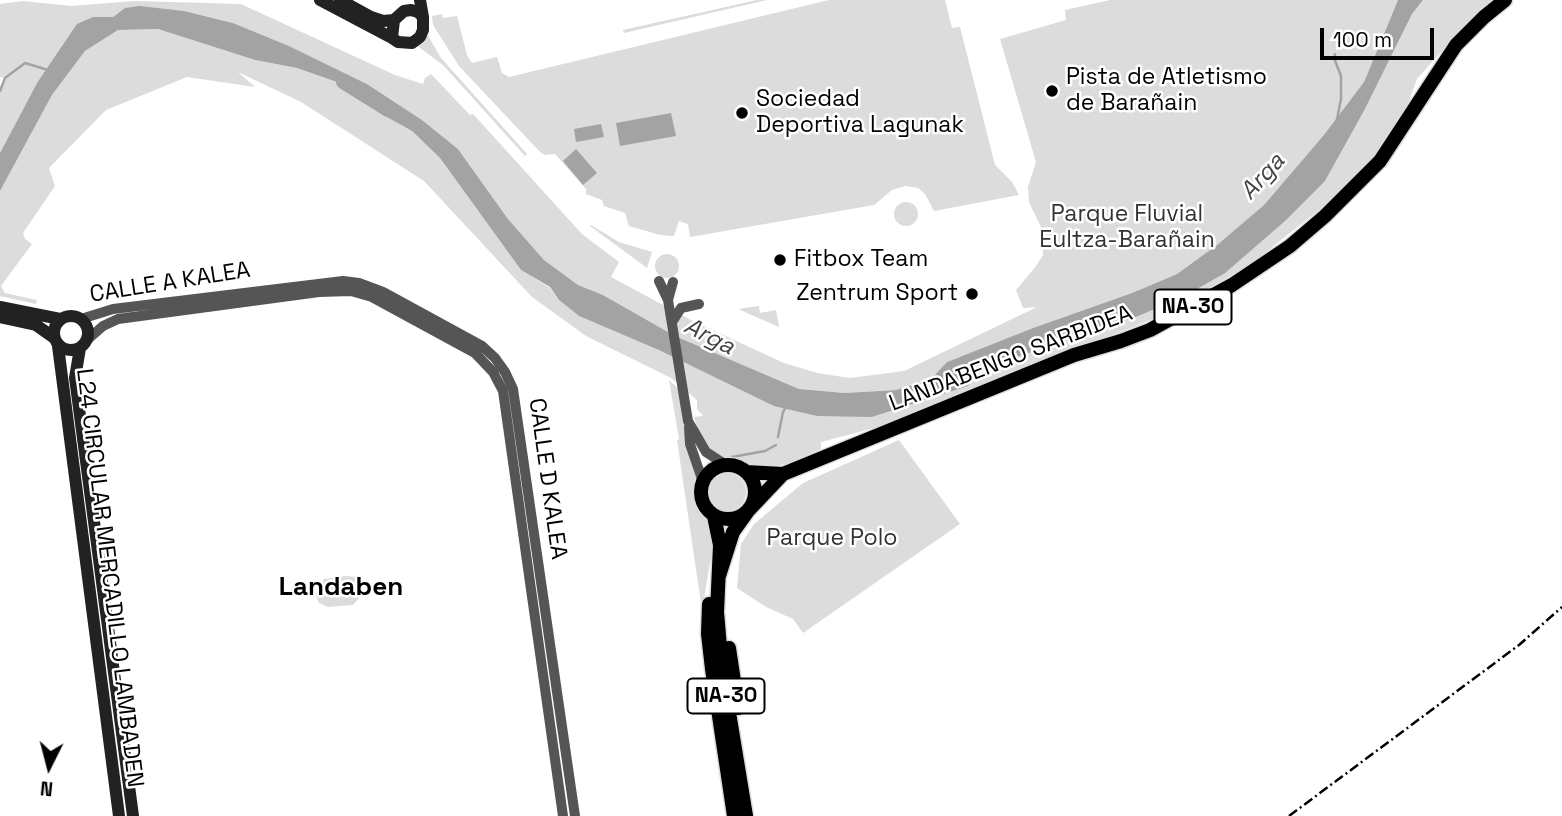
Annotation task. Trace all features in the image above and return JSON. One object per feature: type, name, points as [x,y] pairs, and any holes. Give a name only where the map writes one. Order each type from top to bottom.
[{"type":"highway","name":"LANDABENGO SARBIDEA","points":[[746,816],[722,670],[717,612],[722,558],[733,532],[748,511],[783,474],[1074,355],[1150,330],[1258,269],[1290,246],[1360,183],[1380,161],[1456,45],[1484,16],[1505,0]]},
{"type":"highway","name":"LANDABENGO SARBIDEA","points":[[726,465],[746,471],[783,474]]},
{"type":"highway","points":[[703,482],[716,469],[726,465]]},
{"type":"highway","name":"LANDABENGO SARBIDEA","points":[[746,471],[754,489],[754,497],[748,511]]},
{"type":"highway","name":"LANDABENGO SARBIDEA","points":[[703,482],[701,489],[704,504],[714,516],[722,558]]},
{"type":"highway","points":[[714,516],[736,518],[748,511]]},
{"type":"highway","points":[[722,558],[709,602],[708,634],[734,816]]},
{"type":"highway","points":[[722,558],[725,625],[755,816]]},
{"type":"main road","points":[[320,0],[405,44],[420,37],[423,30],[420,0]]},
{"type":"main road","points":[[340,0],[383,21],[402,10],[418,12],[423,18]]},
{"type":"main road","points":[[392,38],[402,10]]},
{"type":"main road","points":[[0,307],[60,319],[70,316],[81,319],[88,329],[75,378],[133,816]]},
{"type":"main road","points":[[0,317],[36,325],[69,351],[83,344]]},
{"type":"main road","points":[[56,341],[54,327],[60,319]]},
{"type":"main road","name":"L24 CIRCULAR MERCADILLO LAMBADEN","points":[[56,341],[119,816]]},
{"type":"main road","points":[[92,605],[100,615],[102,637],[111,643]]},
{"type":"main road","points":[[103,688],[107,676],[106,651],[111,643]]},
{"type":"street","points":[[659,281],[668,300],[690,444],[703,482]]},
{"type":"street","name":"CALLE D KALEA","points":[[267,295],[288,286],[326,282],[359,283],[383,292],[482,346],[505,372],[513,390],[575,816]]},
{"type":"street","points":[[668,300],[673,282]]},
{"type":"street","name":"CALLE D KALEA","points":[[267,295],[351,291],[372,297],[475,353],[493,372],[503,391],[564,816]]},
{"type":"street","name":"CALLE A KALEA","points":[[81,319],[113,309],[234,293],[267,295]]},
{"type":"street","name":"CALLE A KALEA","points":[[83,344],[103,326],[118,320],[267,295]]},
{"type":"street","points":[[672,322],[683,307],[699,304]]},
{"type":"street","points":[[688,419],[706,452],[726,465]]},
{"type":"street","points":[[529,501],[530,535],[526,547],[533,552],[538,581],[542,587]]},
{"type":"green space","points":[[767,0],[624,33],[623,30]]},
{"type":"green space","name":"Sociedad Deportiva Lagunak","points":[[829,0],[945,0],[952,28],[960,27],[995,165],[1012,182],[1019,195],[934,211],[925,194],[918,188],[905,186],[892,190],[874,205],[690,237],[688,224],[679,221],[674,236],[629,226],[625,213],[604,206],[602,200],[586,194],[586,189],[555,154],[545,155],[540,152],[459,66],[433,25],[432,16],[457,16],[467,55],[472,63],[497,57],[502,73],[509,77]]},
{"type":"green space","name":"Parque Fluvial Eultza-Barañain","points":[[1110,0],[1398,0],[1364,82],[1323,136],[1264,205],[1217,245],[1177,274],[947,362],[931,379],[896,390],[845,393],[799,389],[675,336],[603,295],[578,285],[544,260],[508,219],[458,149],[422,120],[367,84],[289,46],[233,23],[184,11],[125,8],[113,17],[93,17],[37,83],[0,153],[0,90],[5,78],[0,77],[0,4],[23,1],[71,6],[135,1],[241,4],[395,75],[423,84],[425,78],[431,74],[470,115],[473,114],[582,234],[619,262],[611,277],[691,320],[784,363],[817,373],[850,378],[904,371],[1037,307],[1023,308],[1016,290],[1043,255],[1042,229],[1029,202],[1028,187],[1036,162],[1000,39],[1066,20],[1065,10]]},
{"type":"green space","points":[[1423,0],[1498,0],[1456,35],[1417,79],[1402,120],[1350,185],[1251,264],[1163,315],[882,426],[821,442],[821,449],[790,463],[776,466],[760,468],[719,456],[706,448],[694,417],[703,416],[697,409],[697,400],[671,378],[586,336],[532,297],[424,181],[301,102],[238,72],[255,87],[187,77],[106,110],[49,168],[55,186],[23,233],[25,239],[32,244],[1,286],[5,293],[37,300],[36,304],[0,296],[0,191],[52,95],[85,51],[118,30],[158,29],[255,60],[297,68],[368,93],[385,116],[412,131],[440,158],[521,270],[550,288],[559,300],[579,316],[661,351],[872,417],[967,386],[979,373],[1020,356],[1136,317],[1181,298],[1325,181],[1365,109],[1412,14]]},
{"type":"green space","points":[[427,34],[441,58],[527,154],[525,156],[443,65],[416,45]]},
{"type":"green space","points":[[901,202],[911,202],[918,209],[918,219],[911,226],[901,226],[894,219],[894,209]]},
{"type":"green space","points":[[590,226],[619,242],[652,252],[647,268]]},
{"type":"green space","points":[[667,254],[676,257],[679,266],[676,275],[667,278],[658,275],[655,266],[658,257]]},
{"type":"green space","points":[[759,306],[760,313],[776,310],[779,327],[738,309]]},
{"type":"green space","points":[[669,380],[679,389],[697,477],[694,495],[713,527],[714,539],[702,610],[677,440],[679,439]]},
{"type":"green space","name":"Parque Polo","points":[[899,440],[960,524],[803,633],[793,619],[766,607],[737,588],[741,544],[754,524],[803,483]]},
{"type":"green space","points":[[727,473],[740,479],[746,492],[740,505],[727,511],[714,505],[708,492],[714,479]]},
{"type":"green space","points":[[357,577],[362,583],[362,595],[353,605],[328,607],[319,603],[315,594],[324,579]]},
{"type":"shaded area","points":[[1398,0],[1423,0],[1412,14],[1365,109],[1325,181],[1285,221],[1225,273],[1181,298],[1136,317],[1020,356],[979,373],[968,386],[872,417],[817,416],[774,406],[661,351],[579,316],[559,300],[550,287],[521,270],[440,158],[412,131],[385,116],[368,93],[297,68],[255,60],[158,29],[118,30],[85,51],[52,95],[0,191],[0,153],[37,83],[77,24],[93,17],[113,17],[125,8],[139,6],[184,11],[233,23],[289,46],[367,84],[422,120],[458,149],[508,219],[544,260],[578,285],[603,295],[675,336],[799,389],[845,393],[896,390],[931,379],[947,362],[1177,274],[1217,245],[1264,205],[1323,136],[1364,82]]},
{"type":"shaded area","points":[[671,113],[676,136],[620,146],[616,123]]},
{"type":"shaded area","points":[[601,124],[604,137],[576,142],[574,129]]},
{"type":"shaded area","points":[[576,149],[597,173],[583,185],[563,161]]},
{"type":"waterway","points":[[1335,54],[1341,76],[1341,99],[1337,119]]},
{"type":"waterway","points":[[0,91],[5,78],[25,63],[48,70]]},
{"type":"waterway","name":"Arga","points":[[343,82],[388,110]]},
{"type":"waterway","points":[[778,437],[786,407]]},
{"type":"waterway","points":[[732,457],[765,451],[776,445]]},
{"type":"railway","points":[[1289,816],[1519,645],[1562,607]]},
{"type":"place","name":"Pista de Atletismo de Barañain","points":[[1052,91]]},
{"type":"place","name":"Sociedad Deportiva Lagunak","points":[[742,113]]},
{"type":"place","name":"Fitbox Team","points":[[780,260]]},
{"type":"place","name":"Zentrum Sport","points":[[972,294]]},
{"type":"district","name":"Landaben","points":[[341,588]]}]
